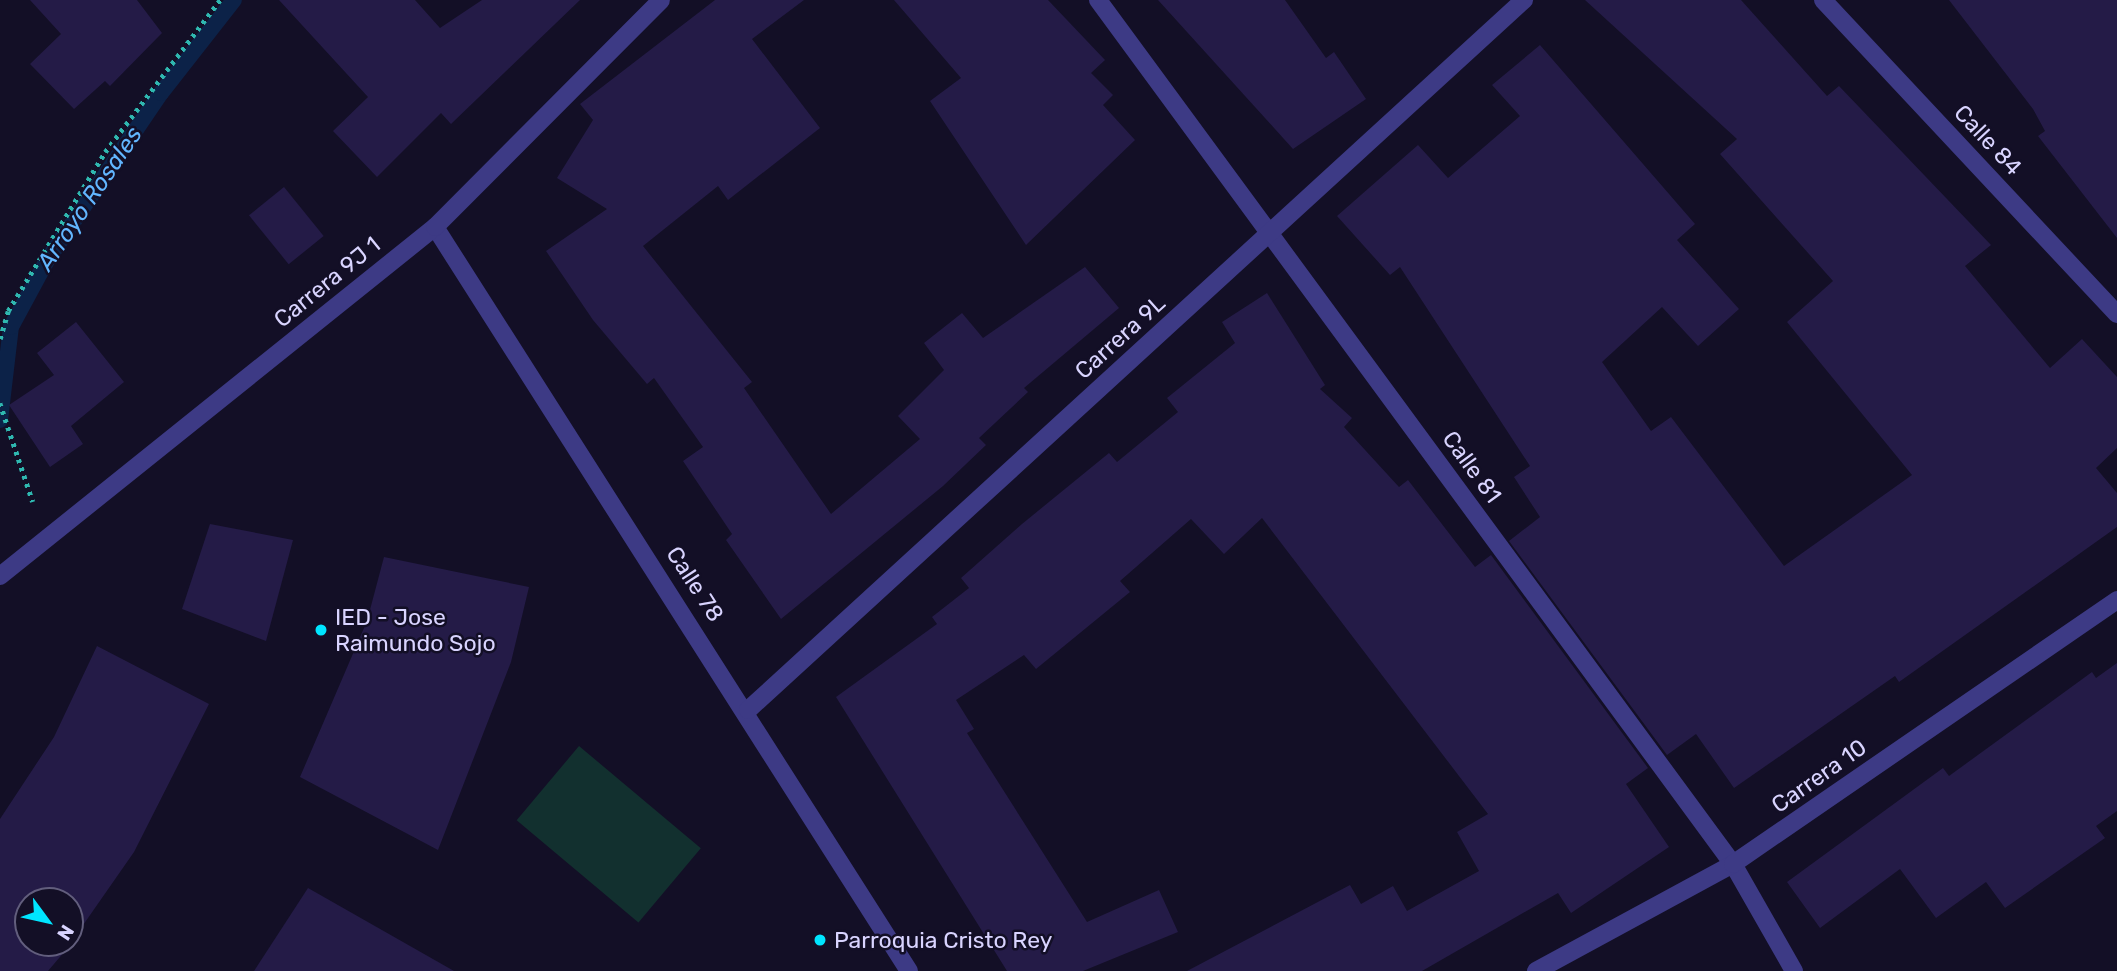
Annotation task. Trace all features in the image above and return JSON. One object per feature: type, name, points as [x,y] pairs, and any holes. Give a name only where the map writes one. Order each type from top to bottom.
[{"type":"street","name":"Carrera 9J 1","points":[[0,576],[435,227],[661,0]]},
{"type":"street","name":"Calle 81","points":[[1098,0],[1733,864],[1794,971]]},
{"type":"street","name":"Carrera 9L","points":[[748,710],[1524,0]]},
{"type":"street","name":"Calle 84","points":[[1823,0],[2117,314]]},
{"type":"street","name":"Calle 78","points":[[435,227],[748,710],[909,971]]},
{"type":"street","name":"Carrera 10","points":[[1536,971],[1733,864],[2117,600]]},
{"type":"path","points":[[0,339],[8,311],[105,152],[220,0]]},
{"type":"path","points":[[0,403],[45,540]]},
{"type":"green space","points":[[579,746],[701,848],[638,923],[517,820]]},
{"type":"building","points":[[30,0],[137,0],[162,33],[110,86],[105,81],[74,109],[30,64],[61,34]]},
{"type":"building","points":[[279,0],[415,0],[440,28],[482,0],[580,0],[451,124],[441,113],[377,177],[333,131],[368,97]]},
{"type":"building","points":[[715,0],[804,0],[752,39],[820,128],[728,200],[718,186],[643,246],[752,382],[744,388],[831,514],[920,439],[898,416],[944,370],[924,343],[962,313],[983,338],[1085,267],[1119,308],[1024,388],[1028,392],[979,438],[986,445],[943,486],[781,619],[726,540],[732,534],[683,461],[703,447],[654,378],[647,384],[593,320],[546,251],[607,209],[557,178],[593,120],[580,104]]},
{"type":"building","points":[[894,0],[1048,0],[1105,60],[1091,73],[1113,95],[1103,105],[1135,140],[1026,245],[930,101],[961,78]]},
{"type":"building","points":[[1158,0],[1285,0],[1326,58],[1334,52],[1366,99],[1293,149]]},
{"type":"building","points":[[1585,0],[1741,0],[1827,96],[1839,86],[1991,245],[1965,266],[2050,368],[2082,339],[2117,377],[2117,448],[2096,468],[2117,493],[2117,527],[1899,682],[1895,676],[1734,788],[1696,734],[1667,755],[1509,541],[1540,517],[1514,477],[1530,466],[1400,267],[1390,275],[1337,216],[1418,145],[1448,178],[1520,116],[1492,85],[1540,45],[1695,224],[1677,240],[1739,309],[1698,346],[1662,307],[1602,362],[1651,431],[1671,417],[1784,566],[1912,475],[1787,322],[1833,281],[1720,154],[1737,139]]},
{"type":"building","points":[[1949,0],[2117,0],[2117,238],[2038,136],[2045,131],[2033,109]]},
{"type":"building","points":[[284,187],[324,236],[289,264],[249,215]]},
{"type":"building","points":[[1267,293],[1325,385],[1320,389],[1352,418],[1344,427],[1399,487],[1408,480],[1475,567],[1491,555],[1648,768],[1626,784],[1669,847],[1571,913],[1558,893],[1422,971],[1187,971],[1350,885],[1361,904],[1393,886],[1407,911],[1479,871],[1457,832],[1488,814],[1262,518],[1224,554],[1191,519],[1120,581],[1130,592],[1036,669],[1024,655],[956,700],[974,729],[967,733],[1087,922],[1159,890],[1178,932],[1083,971],[1007,971],[836,697],[937,624],[932,617],[969,588],[961,578],[1022,524],[1109,453],[1117,462],[1178,412],[1167,398],[1235,343],[1222,322]]},
{"type":"building","points":[[76,322],[124,382],[71,426],[83,444],[50,467],[9,405],[54,375],[37,353]]},
{"type":"building","points":[[210,524],[293,540],[266,641],[182,609]]},
{"type":"building","points":[[384,557],[529,587],[511,662],[438,850],[300,777],[367,621]]},
{"type":"building","points":[[97,646],[209,704],[134,852],[84,924],[84,887],[14,887],[14,957],[60,957],[48,971],[0,971],[0,819],[54,737]]},
{"type":"building","points":[[2117,663],[2117,811],[2096,826],[2105,838],[2005,908],[1986,882],[1936,918],[1900,869],[1820,928],[1787,882],[1943,768],[1949,776],[2092,672],[2096,678]]},
{"type":"building","points":[[308,888],[454,971],[254,971]]},
{"type":"waterway","name":"Arroyo Rosales","points":[[0,420],[11,327],[46,262],[161,93],[234,0]]},
{"type":"place","name":"IED - Jose Raimundo Sojo","points":[[321,630]]},
{"type":"place","name":"Parroquia Cristo Rey","points":[[820,940]]}]
